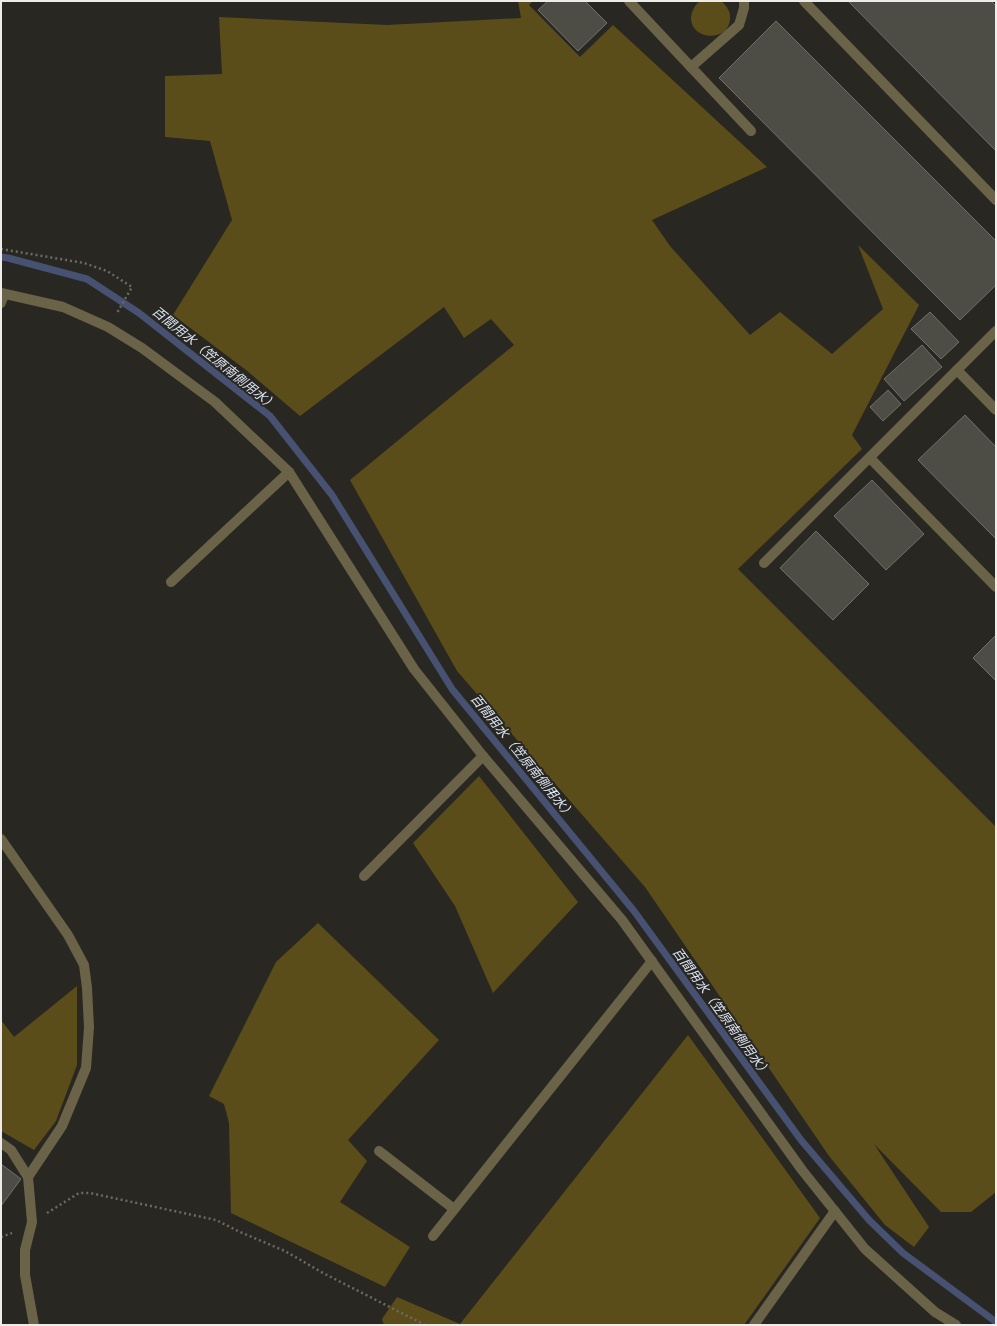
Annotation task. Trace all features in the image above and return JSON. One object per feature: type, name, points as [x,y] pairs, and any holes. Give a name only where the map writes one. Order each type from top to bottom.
[{"type":"street","points":[[629,1],[751,131]]},
{"type":"street","points":[[691,67],[739,25],[744,8],[744,1]]},
{"type":"street","points":[[804,1],[996,200]]},
{"type":"street","points":[[2,297],[63,307],[108,327],[142,348],[215,402],[290,472],[414,669],[483,756],[622,920],[802,1170],[865,1249],[935,1312],[956,1325]]},
{"type":"street","points":[[764,563],[996,331]]},
{"type":"street","points":[[957,370],[996,410]]},
{"type":"street","points":[[870,458],[996,587]]},
{"type":"street","points":[[171,582],[290,472]]},
{"type":"street","points":[[364,876],[483,756]]},
{"type":"street","points":[[2,842],[68,935],[84,965],[87,988],[89,1027],[86,1068],[62,1126],[28,1177]]},
{"type":"street","points":[[433,1236],[652,962]]},
{"type":"street","points":[[1,1143],[11,1150],[28,1177],[32,1222],[25,1250],[25,1275],[34,1325]]},
{"type":"street","points":[[379,1151],[454,1209]]},
{"type":"street","points":[[754,1325],[835,1211]]},
{"type":"path","points":[[1,249],[84,263],[106,271],[132,287],[108,327]]},
{"type":"path","points":[[1,1238],[20,1230],[79,1193],[90,1193],[216,1220],[285,1251],[323,1273],[425,1325]]},
{"type":"shaded area","points":[[518,1],[533,1],[529,5],[580,57],[613,25],[767,167],[652,220],[670,246],[750,335],[780,312],[832,354],[883,309],[858,245],[919,305],[852,435],[862,449],[738,569],[996,827],[996,1192],[971,1212],[941,1212],[874,1144],[929,1227],[914,1247],[885,1225],[829,1156],[645,887],[457,671],[350,480],[514,345],[491,319],[464,338],[444,307],[300,416],[246,370],[173,315],[232,220],[210,141],[165,137],[165,76],[222,74],[219,17],[387,25],[521,18]]},
{"type":"shaded area","points":[[700,1],[721,1],[727,7],[730,14],[730,20],[727,27],[722,32],[709,36],[702,34],[692,25],[692,12]]},
{"type":"shaded area","points":[[479,776],[578,902],[493,993],[455,906],[413,843]]},
{"type":"shaded area","points":[[318,923],[439,1040],[348,1140],[367,1161],[340,1202],[410,1247],[385,1287],[231,1213],[229,1123],[224,1104],[209,1096],[276,962]]},
{"type":"shaded area","points":[[77,986],[77,1065],[56,1121],[34,1150],[1,1131],[1,1020],[14,1037]]},
{"type":"shaded area","points":[[688,1035],[820,1218],[744,1325],[384,1325],[382,1319],[397,1297],[460,1324]]},
{"type":"building","points":[[548,1],[585,1],[607,23],[578,51],[538,10]]},
{"type":"building","points":[[848,1],[991,1],[996,6],[996,151]]},
{"type":"building","points":[[776,21],[996,241],[996,285],[960,320],[719,78]]},
{"type":"building","points":[[930,312],[959,342],[941,359],[911,329]]},
{"type":"building","points":[[922,345],[942,367],[904,401],[884,379]]},
{"type":"building","points":[[888,390],[901,404],[883,421],[870,407]]},
{"type":"building","points":[[965,415],[996,447],[996,539],[918,460]]},
{"type":"building","points":[[872,480],[924,534],[886,570],[834,516]]},
{"type":"building","points":[[816,531],[869,584],[833,620],[780,568]]},
{"type":"building","points":[[996,635],[996,681],[973,658]]},
{"type":"building","points":[[1,1164],[21,1179],[1,1206]]},
{"type":"waterway","name":"百間用水（笠原南側用水）","points":[[1,257],[87,279],[139,313],[270,416],[332,495],[452,689],[634,911],[801,1140],[869,1220],[903,1253],[996,1322]]}]
